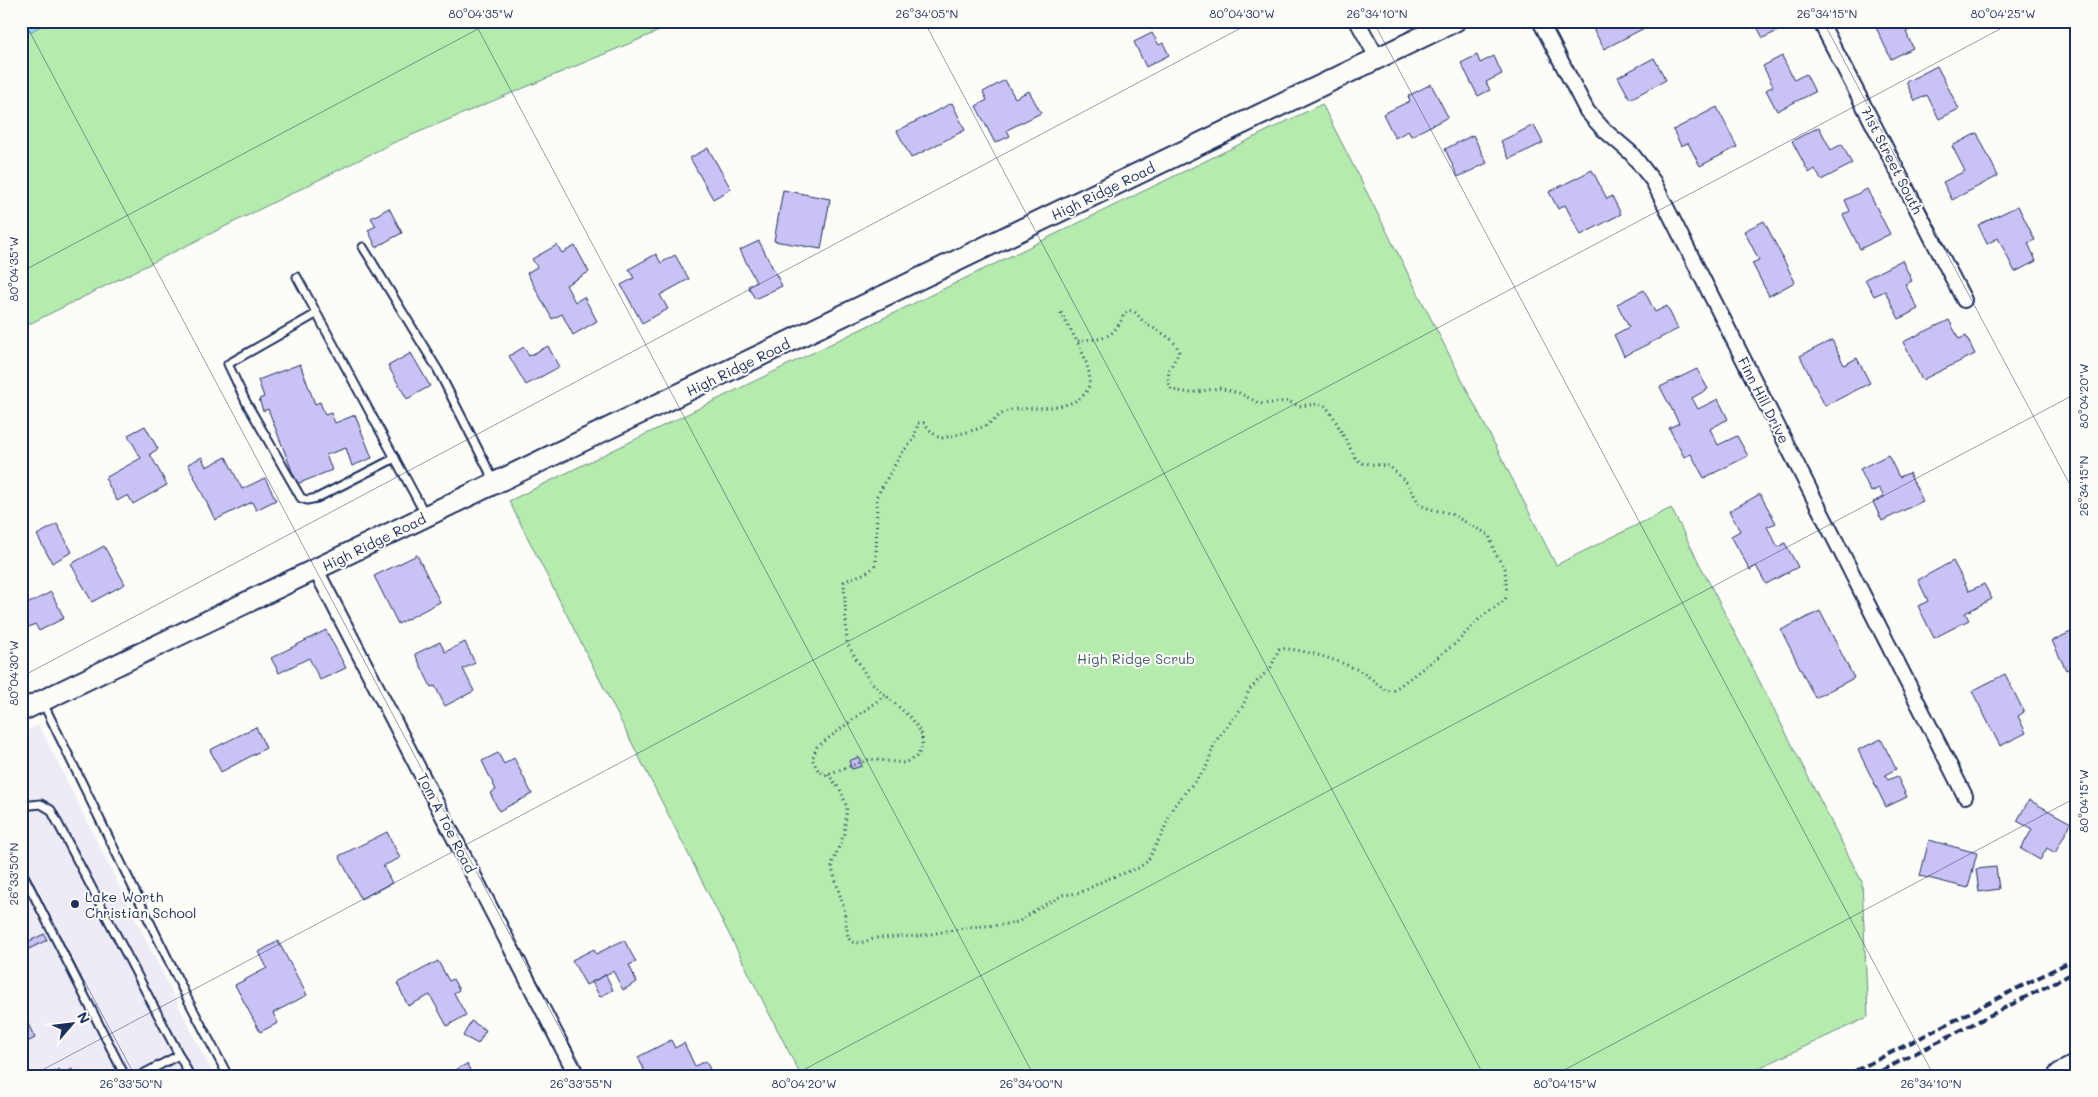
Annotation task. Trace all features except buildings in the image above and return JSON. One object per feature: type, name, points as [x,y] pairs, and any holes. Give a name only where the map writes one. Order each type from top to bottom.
[{"type":"highway","points":[[2062,1076],[2077,1068]]},
{"type":"street","points":[[1356,21],[1378,59]]},
{"type":"street","name":"High Ridge Road","points":[[21,711],[1455,21]]},
{"type":"street","name":"Finn Hill Drive","points":[[1540,21],[1587,111],[1603,129],[1631,152],[1652,182],[1965,796]]},
{"type":"street","name":"71st Street South","points":[[1820,21],[1964,300]]},
{"type":"street","name":"Tom A Toe Road","points":[[316,570],[577,1076]]},
{"type":"lane","points":[[363,247],[438,370],[496,484]]},
{"type":"lane","points":[[297,277],[427,517]]},
{"type":"lane","points":[[316,314],[228,364],[246,402],[301,498],[306,500],[317,498],[395,458]]},
{"type":"lane","points":[[42,701],[182,989],[228,1076]]},
{"type":"lane","points":[[21,806],[41,804],[51,810],[189,1076]]},
{"type":"lane","points":[[21,870],[125,1076]]},
{"type":"lane","points":[[139,1076],[179,1055]]},
{"type":"path","points":[[885,695],[817,746],[812,759],[814,766],[822,774],[828,774],[870,759],[904,763],[918,756],[921,751],[923,740],[919,729],[906,712],[869,680],[847,643],[843,585],[848,579],[870,571],[876,562],[876,496],[901,454],[914,439],[918,423],[924,423],[937,436],[946,437],[978,430],[1005,412],[1018,409],[1051,408],[1071,402],[1084,395],[1088,390],[1090,372],[1060,311]]},
{"type":"path","points":[[828,774],[840,791],[847,808],[844,834],[832,869],[844,908],[848,937],[851,942],[860,943],[876,938],[920,936],[969,927],[1011,924],[1063,895],[1080,892],[1107,879],[1138,868],[1147,862],[1164,830],[1173,807],[1206,768],[1215,742],[1243,706],[1249,690],[1271,667],[1279,649],[1324,657],[1360,670],[1387,691],[1394,690],[1455,644],[1480,618],[1505,600],[1507,595],[1505,569],[1495,553],[1489,536],[1449,513],[1420,505],[1407,483],[1389,466],[1361,463],[1355,457],[1326,406],[1317,404],[1299,406],[1288,401],[1263,404],[1240,393],[1219,388],[1191,394],[1172,390],[1169,386],[1168,373],[1169,368],[1179,353],[1178,346],[1131,311],[1124,314],[1117,328],[1108,336],[1076,342]]},
{"type":"shaded area","name":"Lake Worth Christian School","points":[[39,725],[214,1076],[21,1076],[21,733]]},
{"type":"green space","points":[[21,21],[683,21],[393,143],[21,328]]},
{"type":"green space","name":"High Ridge Scrub","points":[[1322,104],[1556,565],[1671,508],[1862,882],[1868,1017],[1742,1076],[801,1076],[509,501]]},
{"type":"water","points":[[21,21],[50,21],[21,37]]},
{"type":"railway","points":[[1845,1076],[2077,958]]},
{"type":"railway","points":[[1871,1076],[2077,971]]},
{"type":"place","name":"Lake Worth Christian School","points":[[75,904]]}]
